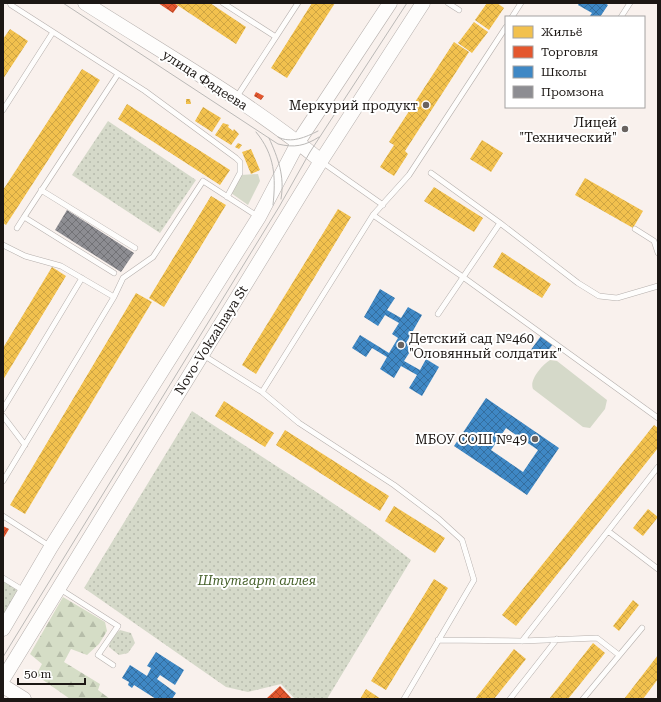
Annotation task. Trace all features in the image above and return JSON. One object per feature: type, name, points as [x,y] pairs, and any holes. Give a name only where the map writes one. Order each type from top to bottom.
[{"type":"main road","name":"улица Фадеева","points":[[85,3],[236,99],[298,142],[321,161]]},
{"type":"main road","name":"Novo-Vokzalnaya St","points":[[3,629],[51,547],[259,217],[298,142],[390,3]]},
{"type":"main road","name":"Novo-Vokzalnaya St","points":[[3,679],[321,161],[423,3]]},
{"type":"main road","points":[[3,686],[24,699]]},
{"type":"lane","points":[[10,3],[10,5],[145,91],[236,158],[240,162],[241,168],[227,196]]},
{"type":"lane","points":[[223,3],[276,37]]},
{"type":"lane","points":[[236,99],[298,3]]},
{"type":"lane","points":[[448,3],[459,10]]},
{"type":"lane","points":[[513,16],[521,3]]},
{"type":"lane","points":[[622,16],[630,3]]},
{"type":"lane","points":[[262,392],[373,215],[409,175],[505,28]]},
{"type":"lane","points":[[3,110],[53,32]]},
{"type":"lane","points":[[17,228],[118,74]]},
{"type":"lane","points":[[321,161],[383,205]]},
{"type":"lane","points":[[431,173],[500,223],[578,283],[599,296],[617,298],[658,286]]},
{"type":"lane","points":[[3,481],[114,297],[123,278],[153,257],[202,180],[246,207],[259,217]]},
{"type":"lane","points":[[42,190],[135,248]]},
{"type":"lane","points":[[373,215],[463,277],[658,418]]},
{"type":"lane","points":[[24,217],[114,273]]},
{"type":"lane","points":[[438,314],[500,223]]},
{"type":"lane","points":[[635,229],[654,241],[658,253]]},
{"type":"lane","points":[[3,245],[25,256],[61,266],[114,297]]},
{"type":"lane","points":[[3,408],[82,278]]},
{"type":"lane","points":[[202,355],[262,392],[299,423],[394,485],[439,519],[462,540],[474,580],[404,699]]},
{"type":"lane","points":[[3,416],[25,445]]},
{"type":"lane","points":[[522,641],[658,467]]},
{"type":"lane","points":[[3,516],[51,547]]},
{"type":"lane","points":[[608,531],[658,569]]},
{"type":"lane","points":[[3,578],[25,592]]},
{"type":"lane","points":[[59,588],[118,626],[98,655],[113,665]]},
{"type":"lane","points":[[583,699],[642,628]]},
{"type":"lane","points":[[438,640],[522,641],[597,638],[619,655]]},
{"type":"lane","points":[[510,699],[556,639]]},
{"type":"green space","points":[[108,121],[196,180],[160,233],[72,175]]},
{"type":"green space","points":[[258,174],[260,181],[248,205],[231,193],[241,175]]},
{"type":"green space","points":[[550,360],[557,361],[607,400],[605,409],[590,428],[583,427],[533,389],[532,385],[535,377],[543,365]]},
{"type":"green space","name":"Штутгарт аллея","points":[[192,411],[358,520],[411,560],[327,699],[295,699],[281,684],[248,692],[226,687],[84,588]]},
{"type":"green space","points":[[3,580],[20,591],[3,616]]},
{"type":"green space","points":[[63,597],[105,622],[107,631],[99,644],[87,655],[71,649],[64,662],[100,684],[98,690],[110,699],[70,699],[36,675],[42,664],[30,654]]},
{"type":"green space","points":[[120,630],[131,633],[135,643],[128,653],[119,655],[109,647],[111,638]]},
{"type":"building: Жильё","points":[[174,3],[210,3],[246,27],[236,44]]},
{"type":"building: Жильё","points":[[312,3],[335,3],[287,78],[271,68]]},
{"type":"building: Жильё","points":[[487,3],[497,3],[504,8],[489,30],[475,20]]},
{"type":"building: Жильё","points":[[474,22],[488,32],[472,53],[458,43]]},
{"type":"building: Жильё","points":[[10,29],[28,41],[3,79],[3,39]]},
{"type":"building: Жильё","points":[[454,42],[469,52],[405,151],[408,154],[394,176],[380,167],[394,145],[389,142]]},
{"type":"building: Жильё","points":[[82,69],[100,80],[6,225],[3,223],[3,190]]},
{"type":"building: Жильё","points":[[186,99],[190,99],[191,104],[186,104]]},
{"type":"building: Жильё","points":[[127,104],[230,170],[220,185],[118,119]]},
{"type":"building: Жильё","points":[[203,107],[221,118],[212,132],[195,121]]},
{"type":"building: Жильё","points":[[223,123],[229,125],[228,127],[233,131],[234,129],[239,134],[231,145],[215,135]]},
{"type":"building: Жильё","points":[[482,140],[503,153],[491,172],[470,159]]},
{"type":"building: Жильё","points":[[238,143],[242,145],[239,149],[235,147]]},
{"type":"building: Жильё","points":[[251,149],[260,170],[251,174],[242,152]]},
{"type":"building: Жильё","points":[[585,178],[643,211],[633,228],[575,195]]},
{"type":"building: Жильё","points":[[434,187],[483,218],[474,232],[424,201]]},
{"type":"building: Жильё","points":[[211,196],[226,205],[164,307],[149,298]]},
{"type":"building: Жильё","points":[[338,209],[351,217],[256,374],[242,365]]},
{"type":"building: Жильё","points":[[502,252],[551,284],[542,298],[493,267]]},
{"type":"building: Жильё","points":[[52,267],[66,276],[3,380],[3,348]]},
{"type":"building: Жильё","points":[[136,293],[152,302],[25,514],[10,505]]},
{"type":"building: Жильё","points":[[224,401],[274,433],[265,447],[215,416]]},
{"type":"building: Жильё","points":[[654,425],[658,428],[658,448],[516,626],[502,615]]},
{"type":"building: Жильё","points":[[285,430],[389,496],[380,511],[276,445]]},
{"type":"building: Жильё","points":[[394,506],[445,538],[435,553],[385,521]]},
{"type":"building: Жильё","points":[[648,509],[658,517],[643,536],[633,528]]},
{"type":"building: Жильё","points":[[434,579],[448,588],[386,690],[371,681]]},
{"type":"building: Жильё","points":[[633,600],[639,605],[619,631],[613,626]]},
{"type":"building: Жильё","points":[[593,643],[605,653],[568,699],[549,699]]},
{"type":"building: Жильё","points":[[514,649],[526,659],[494,699],[475,699]]},
{"type":"building: Жильё","points":[[658,655],[658,679],[643,699],[624,699]]},
{"type":"building: Жильё","points":[[366,689],[381,699],[360,699]]},
{"type":"building: Торговля","points":[[158,3],[174,3],[178,6],[173,13]]},
{"type":"building: Торговля","points":[[256,92],[264,96],[261,100],[254,96]]},
{"type":"building: Торговля","points":[[3,526],[9,529],[3,539]]},
{"type":"building: Торговля","points":[[280,686],[292,699],[267,698]]},
{"type":"building: Школы","points":[[579,3],[605,3],[608,5],[601,16],[590,16],[592,13],[578,5]]},
{"type":"building: Школы","points":[[380,289],[395,298],[387,310],[401,318],[408,307],[422,315],[406,343],[413,347],[404,361],[420,370],[426,359],[439,367],[422,396],[409,388],[417,375],[401,366],[394,378],[380,369],[387,357],[372,348],[366,357],[352,348],[360,335],[389,353],[398,338],[392,334],[399,323],[385,315],[378,326],[364,317]]},
{"type":"building: Школы","points":[[541,336],[553,344],[541,360],[530,351]]},
{"type":"building: Школы","points":[[486,398],[559,448],[527,495],[454,446]],"holes":[[[506,428],[538,450],[523,472],[491,450]]]},
{"type":"building: Школы","points":[[156,652],[184,670],[175,685],[160,675],[157,679],[176,693],[172,699],[156,699],[134,685],[132,688],[128,685],[129,682],[122,678],[130,665],[147,676],[151,668],[147,666]]},
{"type":"building: Промзона","points":[[67,210],[134,253],[121,272],[55,230]]},
{"type":"tram line","points":[[63,3],[278,144],[294,146],[309,142],[319,137]]},
{"type":"tram line","points":[[3,657],[279,207],[310,152],[407,3]]},
{"type":"tram line","points":[[278,137],[293,140],[318,131]]},
{"type":"tram line","points":[[256,132],[271,158],[274,176],[273,205]]},
{"type":"tram line","points":[[269,138],[280,167],[282,183],[281,199]]},
{"type":"place","name":"Меркурий продукт","points":[[426,105]]},
{"type":"place","name":"Лицей \"Технический\"","points":[[625,129]]},
{"type":"place","name":"Детский сад №460 \"Оловянный солдатик\"","points":[[401,345]]},
{"type":"place","name":"МБОУ СОШ №49","points":[[535,439]]}]
